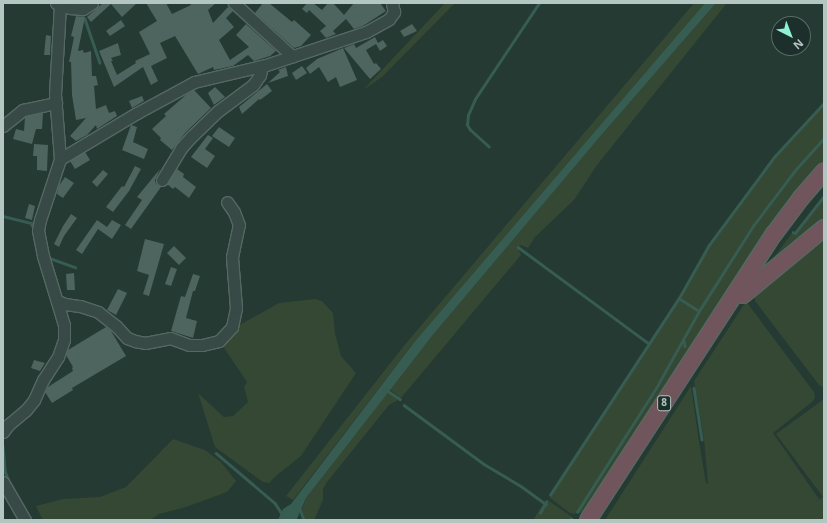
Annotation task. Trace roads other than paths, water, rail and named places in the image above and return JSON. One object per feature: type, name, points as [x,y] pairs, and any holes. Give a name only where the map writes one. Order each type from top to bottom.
[{"type":"highway","name":"8","points":[[588,520],[774,234],[800,198],[824,172]]},
{"type":"highway","name":"8","points":[[599,520],[743,295],[784,235],[824,182]]},
{"type":"highway","points":[[743,295],[824,228]]},
{"type":"street","points":[[3,432],[30,405],[58,358],[64,340],[64,325],[43,256],[38,230],[44,206],[60,159],[56,103],[58,4],[84,9],[92,3]]},
{"type":"street","points":[[234,3],[292,56]]},
{"type":"street","points":[[60,159],[184,87],[232,72],[262,66],[366,32],[388,19],[394,12],[392,3]]},
{"type":"street","points":[[162,180],[181,148],[218,111],[253,85],[260,75],[262,66]]},
{"type":"street","points":[[3,126],[23,110],[56,103]]},
{"type":"street","points":[[57,301],[98,312],[116,326],[127,338],[145,344],[170,338],[189,345],[202,345],[219,341],[232,327],[236,308],[232,257],[239,225],[234,212],[227,202]]},
{"type":"street","points":[[3,482],[25,520]]},
{"type":"waterway","points":[[489,147],[470,130],[467,125],[468,115],[475,99],[539,3]]},
{"type":"waterway","points":[[80,13],[85,19],[100,63]]},
{"type":"waterway","points":[[550,495],[679,298],[709,245],[774,157],[824,103]]},
{"type":"waterway","points":[[577,512],[656,388],[699,311],[753,226],[796,169],[824,138]]},
{"type":"waterway","points":[[793,232],[795,233],[824,196]]},
{"type":"waterway","points":[[3,216],[31,223],[34,229]]},
{"type":"waterway","points":[[518,247],[648,343]]},
{"type":"waterway","points":[[47,257],[75,267]]},
{"type":"waterway","points":[[679,298],[699,311]]},
{"type":"waterway","points":[[684,340],[685,346]]},
{"type":"waterway","points":[[694,388],[702,439]]},
{"type":"waterway","points":[[385,389],[400,399]]},
{"type":"waterway","points":[[404,405],[484,464],[521,486],[546,504]]},
{"type":"waterway","points":[[3,446],[5,471],[26,511]]},
{"type":"waterway","points":[[216,453],[275,503],[286,520]]},
{"type":"waterway","points":[[540,513],[546,502]]},
{"type":"waterway","points":[[300,509],[304,520]]}]
